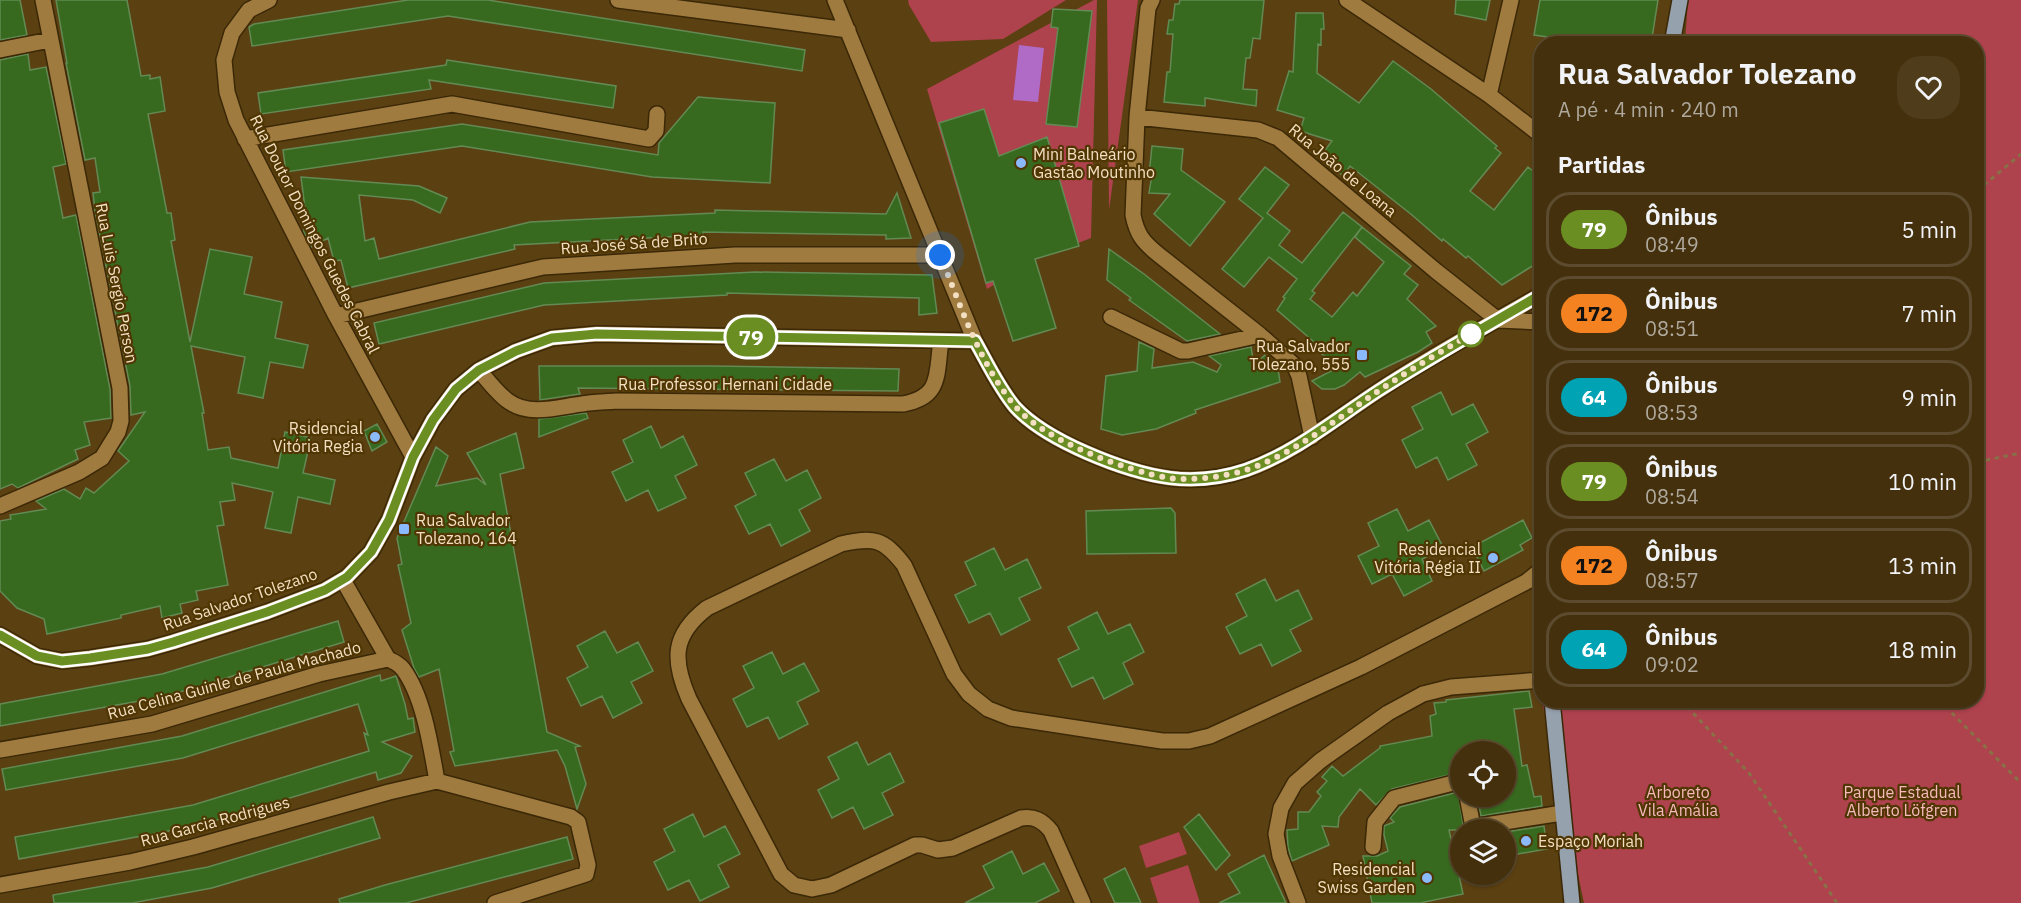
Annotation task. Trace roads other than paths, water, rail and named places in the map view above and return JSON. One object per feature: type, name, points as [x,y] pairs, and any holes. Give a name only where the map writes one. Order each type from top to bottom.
[{"type":"main road","points":[[1673,36],[1680,0]]},
{"type":"main road","points":[[1553,708],[1572,903]]},
{"type":"street","name":"Rua Luis Sergio Person","points":[[0,506],[80,472],[102,458],[118,432],[121,421],[120,388],[43,0]]},
{"type":"street","name":"Rua Doutor Domingos Guedes Cabral","points":[[269,0],[249,10],[232,33],[224,60],[228,92],[236,120],[336,316],[413,457]]},
{"type":"street","points":[[618,0],[848,30]]},
{"type":"street","points":[[835,0],[975,341],[1016,407],[1046,431],[1095,457],[1170,478],[1209,478],[1246,470],[1312,437],[1384,387],[1455,343],[1534,299]]},
{"type":"street","points":[[1152,0],[1148,8],[1137,117],[1133,215],[1135,229],[1143,241],[1159,255],[1294,365],[1299,376],[1312,437]]},
{"type":"street","points":[[1347,0],[1489,95],[1534,130]]},
{"type":"street","points":[[1489,95],[1511,0]]},
{"type":"street","points":[[0,50],[50,40]]},
{"type":"street","points":[[245,139],[452,104],[649,139],[656,131],[657,114]]},
{"type":"street","name":"Rua João de Loana","points":[[1137,117],[1269,133],[1278,138],[1498,320]]},
{"type":"street","name":"Rua José Sá de Brito","points":[[336,316],[543,267],[735,255],[940,255]]},
{"type":"street","points":[[1111,317],[1181,351],[1260,335]]},
{"type":"street","points":[[1498,320],[1534,322]]},
{"type":"street","name":"Rua Salvador Tolezano","points":[[0,635],[37,656],[62,661],[136,651],[173,642],[267,612],[325,590],[343,580],[371,552],[389,520],[413,457],[433,420],[456,389],[479,370],[516,351],[552,338],[597,334],[975,341]]},
{"type":"street","name":"Rua Professor Hernani Cidade","points":[[479,370],[498,394],[510,403],[525,409],[542,410],[616,401],[903,404],[919,401],[929,394],[935,383],[942,341]]},
{"type":"street","points":[[1083,903],[1051,831],[1045,824],[1029,817],[1021,818],[945,850],[915,845],[831,885],[812,889],[794,885],[781,874],[689,699],[678,668],[678,652],[682,634],[693,619],[707,608],[841,544],[865,539],[892,550],[904,565],[954,674],[969,694],[988,709],[1011,718],[1162,741],[1189,741],[1210,736],[1361,667],[1534,578]]},
{"type":"street","points":[[1526,582],[1534,576]]},
{"type":"street","name":"Rua Celina Guinle de Paula Machado","points":[[0,750],[152,724],[319,674],[388,658],[343,580]]},
{"type":"street","points":[[388,658],[403,669],[415,692],[428,733],[437,782],[571,817],[578,822],[588,865],[586,874],[495,903]]},
{"type":"street","points":[[1298,903],[1280,856],[1276,834],[1281,808],[1295,783],[1320,761],[1388,713],[1423,694],[1451,687],[1534,681]]},
{"type":"street","name":"Rua Garcia Rodrigues","points":[[0,885],[193,847],[389,792],[437,782]]},
{"type":"street","points":[[1373,847],[1374,822],[1394,798],[1450,784]]},
{"type":"street","points":[[1469,807],[1473,827],[1562,813]]},
{"type":"place","name":"Mini Balneário Gastão Moutinho","points":[[1021,163]]},
{"type":"place","name":"Rua Salvador Tolezano, 555","points":[[1362,355]]},
{"type":"place","name":"Rsidencial Vitória Regia","points":[[375,437]]},
{"type":"place","name":"Rua Salvador Tolezano, 164","points":[[404,529]]},
{"type":"place","name":"Residencial Vitória Régia II","points":[[1493,558]]},
{"type":"place","name":"Espaço Moriah","points":[[1526,841]]},
{"type":"place","name":"Residencial Swiss Garden","points":[[1427,878]]},
{"type":"park label","name":"Arboreto Vila Amália","points":[[1678,801]]},
{"type":"park label","name":"Parque Estadual Alberto Löfgren","points":[[1902,801]]}]
